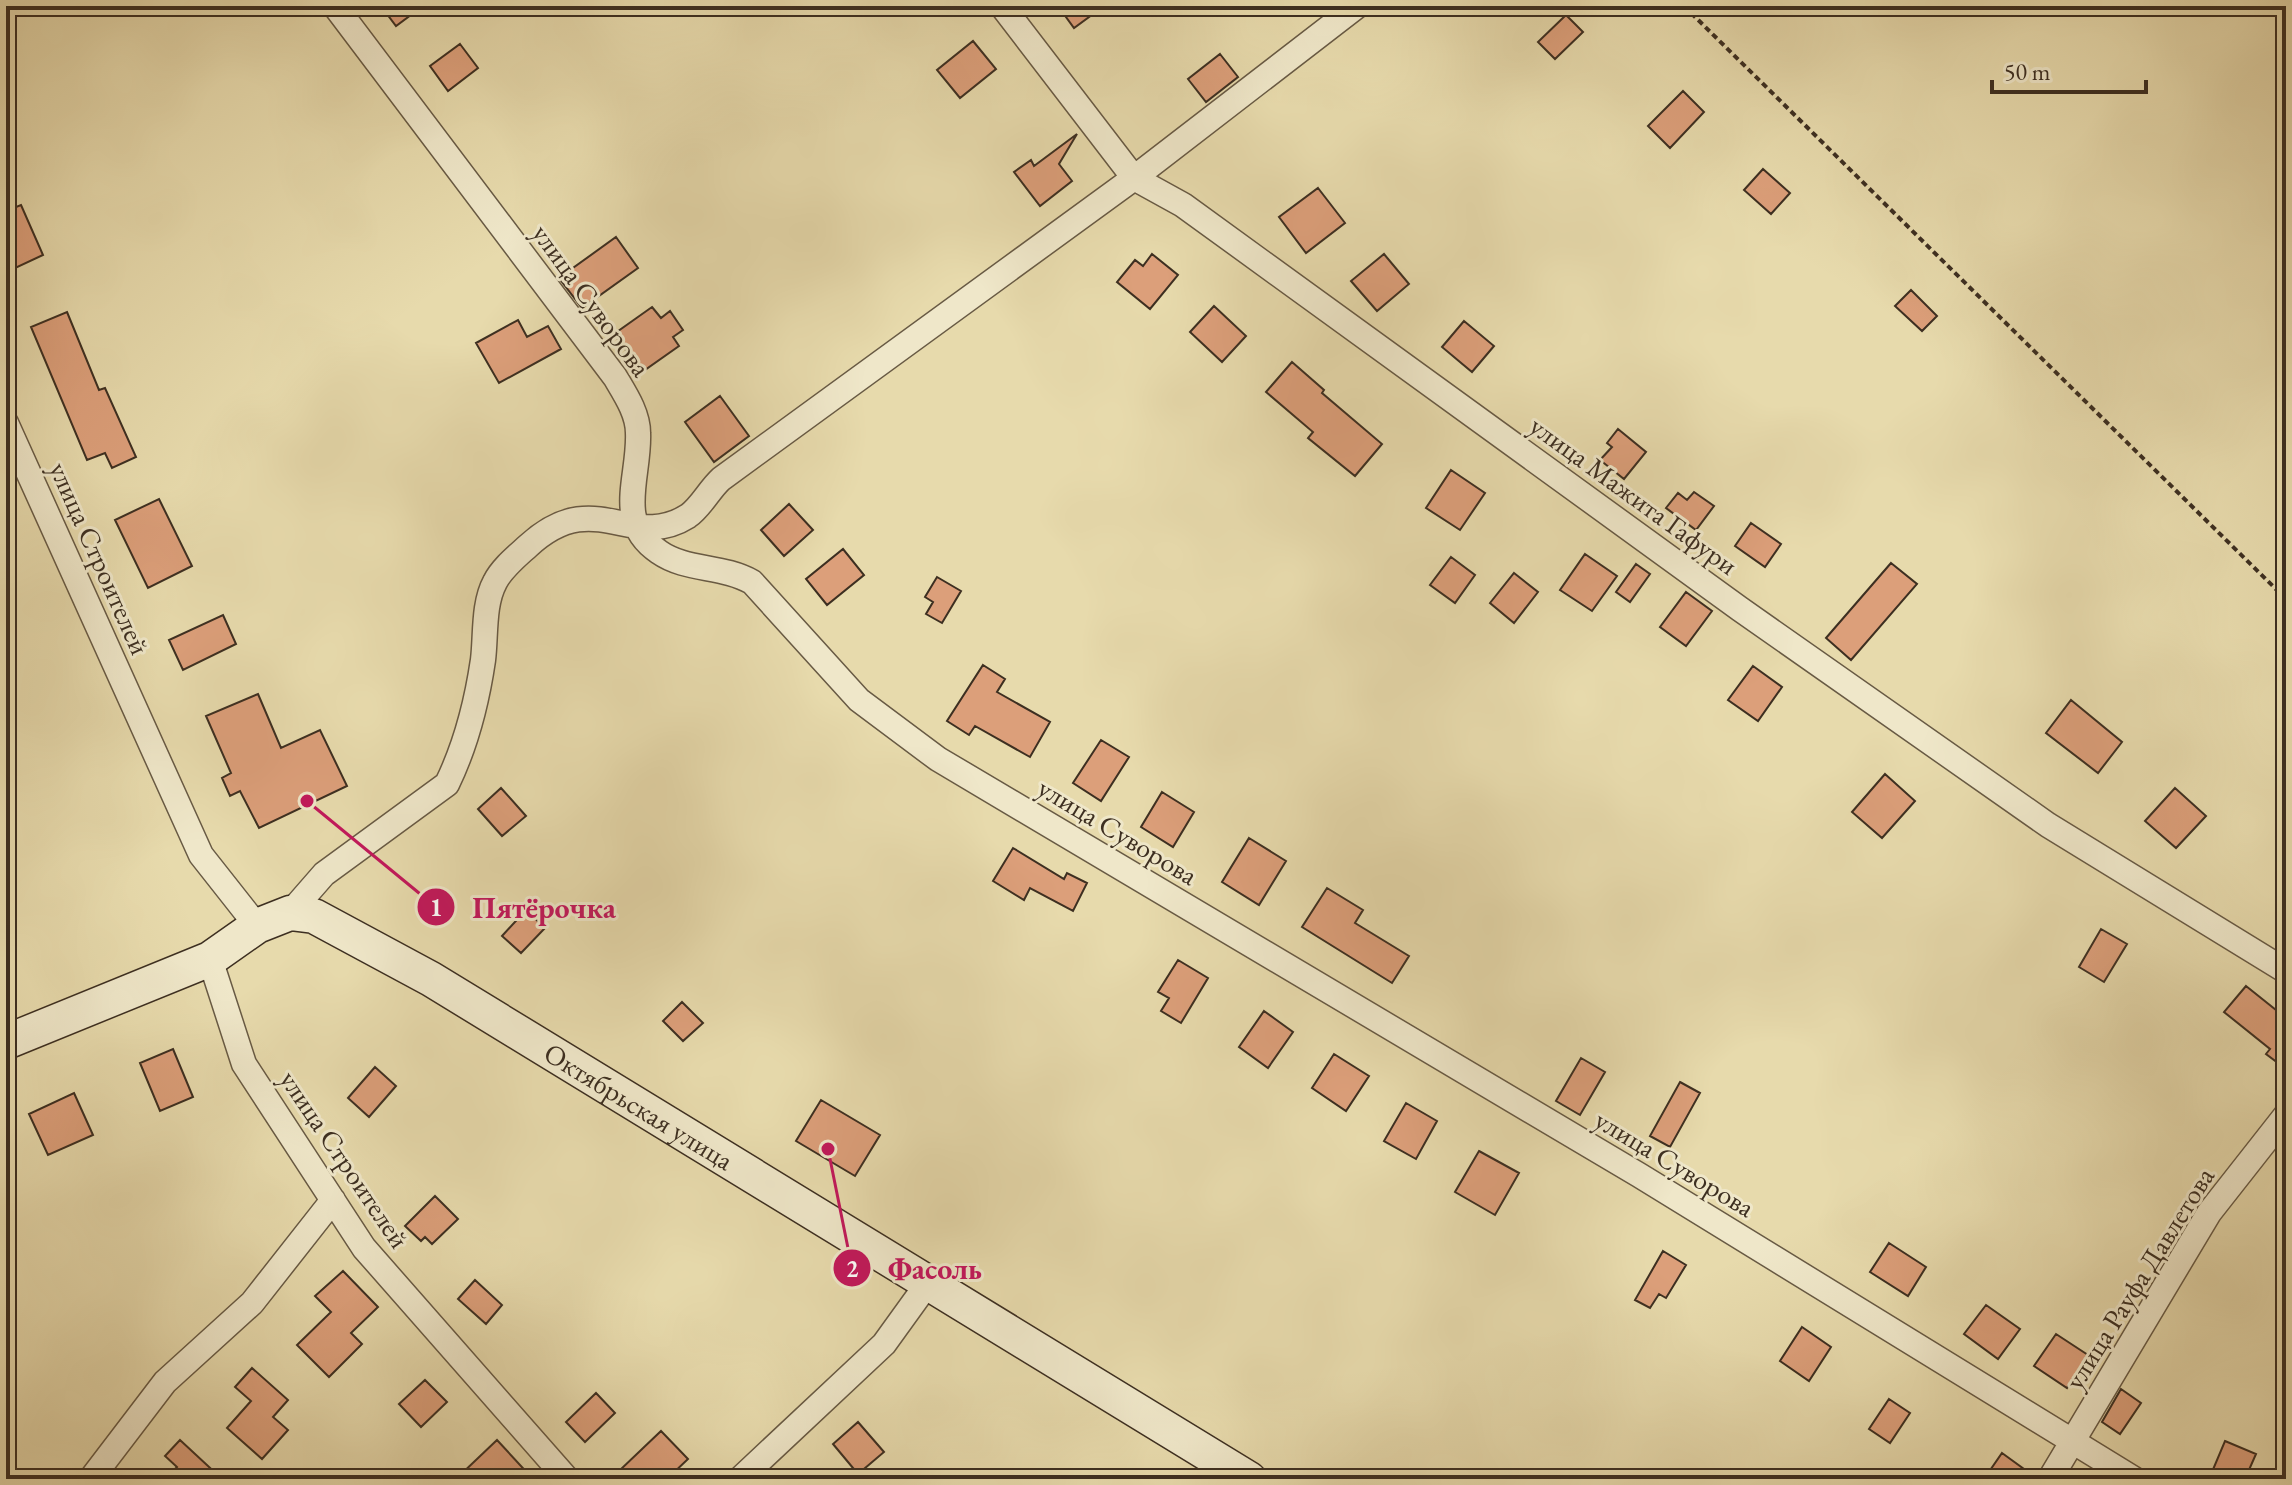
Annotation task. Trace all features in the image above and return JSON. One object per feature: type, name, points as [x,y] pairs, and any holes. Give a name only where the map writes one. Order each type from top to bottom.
[{"type":"street","name":"улица Суворова","points":[[335,6],[615,377],[632,407],[639,433],[632,478],[635,528],[644,541],[669,559],[737,573],[752,582],[859,700],[938,759],[1639,1175],[2072,1444],[2134,1479]]},
{"type":"street","name":"улица Мажита Гафури","points":[[1002,6],[1134,178],[1183,205],[1740,609],[2048,825],[2286,971]]},
{"type":"street","points":[[6,1042],[210,959],[257,926],[290,913],[324,874],[447,784],[461,750],[482,664],[494,582],[510,562],[560,523],[584,516],[607,518],[635,528],[688,516],[721,479],[1134,178],[1357,6]]},
{"type":"street","name":"улица Строителей","points":[[6,423],[201,855],[257,926]]},
{"type":"street","name":"Октябрьская улица","points":[[290,913],[314,916],[431,979],[1249,1479]]},
{"type":"street","name":"улица Строителей","points":[[210,959],[244,1064],[364,1248],[567,1479]]},
{"type":"street","name":"улица Рауфа Давлетова","points":[[2050,1479],[2209,1213],[2286,1115]]},
{"type":"street","points":[[91,1479],[165,1382],[252,1303],[333,1200]]},
{"type":"street","points":[[740,1479],[884,1344],[928,1283]]},
{"type":"path","points":[[1684,6],[2286,599]]},
{"type":"building","points":[[381,6],[423,6],[396,26]]},
{"type":"building","points":[[1058,6],[1104,6],[1074,28]]},
{"type":"building","points":[[1566,15],[1583,32],[1555,59],[1538,42]]},
{"type":"building","points":[[973,41],[996,69],[960,98],[937,70]]},
{"type":"building","points":[[460,44],[478,68],[448,91],[430,66]]},
{"type":"building","points":[[1220,54],[1238,77],[1206,102],[1188,79]]},
{"type":"building","points":[[1683,91],[1704,112],[1670,148],[1648,126]]},
{"type":"building","points":[[1077,134],[1059,164],[1072,181],[1040,206],[1014,172],[1031,160],[1034,166]]},
{"type":"building","points":[[1763,169],[1790,193],[1771,214],[1744,190]]},
{"type":"building","points":[[1318,188],[1345,223],[1306,253],[1279,217]]},
{"type":"building","points":[[21,205],[43,255],[11,270],[6,259],[6,211]]},
{"type":"building","points":[[616,237],[638,268],[582,308],[559,278]]},
{"type":"building","points":[[1152,254],[1178,275],[1150,309],[1117,282],[1135,260],[1143,266]]},
{"type":"building","points":[[1384,254],[1409,284],[1377,311],[1351,281]]},
{"type":"building","points":[[1911,290],[1937,316],[1922,331],[1895,306]]},
{"type":"building","points":[[1214,306],[1246,336],[1222,362],[1190,332]]},
{"type":"building","points":[[652,307],[661,318],[670,311],[683,330],[673,337],[679,346],[642,372],[614,334]]},
{"type":"building","points":[[67,312],[99,390],[105,388],[136,457],[112,468],[105,453],[87,460],[31,327]]},
{"type":"building","points":[[518,320],[527,337],[548,326],[561,349],[499,383],[476,343]]},
{"type":"building","points":[[1464,321],[1494,346],[1472,372],[1442,347]]},
{"type":"building","points":[[1292,362],[1324,390],[1322,393],[1382,444],[1355,476],[1308,438],[1313,432],[1266,392]]},
{"type":"building","points":[[720,396],[749,436],[714,462],[685,422]]},
{"type":"building","points":[[1618,429],[1646,452],[1624,479],[1600,460],[1612,447],[1607,443]]},
{"type":"building","points":[[1451,470],[1485,493],[1460,530],[1426,508]]},
{"type":"building","points":[[1694,492],[1714,506],[1696,530],[1666,508],[1678,493],[1687,500]]},
{"type":"building","points":[[159,499],[192,566],[148,588],[115,520]]},
{"type":"building","points":[[789,504],[813,530],[784,556],[761,530]]},
{"type":"building","points":[[1751,523],[1781,544],[1765,567],[1735,546]]},
{"type":"building","points":[[843,549],[864,575],[827,605],[806,579]]},
{"type":"building","points":[[1585,554],[1617,576],[1592,611],[1560,590]]},
{"type":"building","points":[[1451,557],[1475,575],[1455,603],[1430,585]]},
{"type":"building","points":[[1891,563],[1917,584],[1851,660],[1826,638]]},
{"type":"building","points":[[1636,564],[1650,574],[1630,602],[1616,592]]},
{"type":"building","points":[[1514,573],[1538,592],[1514,623],[1490,603]]},
{"type":"building","points":[[937,577],[961,591],[942,623],[926,614],[933,602],[925,597]]},
{"type":"building","points":[[1686,592],[1712,611],[1686,646],[1660,627]]},
{"type":"building","points":[[223,615],[236,644],[183,670],[169,640]]},
{"type":"building","points":[[983,665],[1005,679],[997,692],[1050,722],[1030,757],[975,726],[969,735],[947,721]]},
{"type":"building","points":[[1753,666],[1782,687],[1758,721],[1728,700]]},
{"type":"building","points":[[258,694],[281,748],[320,730],[347,786],[259,828],[240,791],[230,796],[222,778],[231,773],[206,716]]},
{"type":"building","points":[[2071,700],[2122,742],[2098,773],[2046,733]]},
{"type":"building","points":[[1101,740],[1129,757],[1101,801],[1073,783]]},
{"type":"building","points":[[1885,774],[1915,801],[1882,838],[1852,812]]},
{"type":"building","points":[[501,788],[526,816],[502,836],[478,809]]},
{"type":"building","points":[[2175,788],[2206,816],[2176,848],[2145,821]]},
{"type":"building","points":[[1162,792],[1194,812],[1173,847],[1141,827]]},
{"type":"building","points":[[1249,838],[1286,861],[1259,905],[1222,882]]},
{"type":"building","points":[[1013,848],[1064,879],[1067,873],[1087,883],[1073,911],[1030,888],[1024,900],[993,881]]},
{"type":"building","points":[[1327,888],[1363,910],[1355,923],[1409,956],[1392,983],[1302,927]]},
{"type":"building","points":[[526,910],[545,928],[521,953],[502,936]]},
{"type":"building","points":[[2101,929],[2127,944],[2104,982],[2079,967]]},
{"type":"building","points":[[1178,960],[1208,978],[1181,1023],[1161,1011],[1169,998],[1158,992]]},
{"type":"building","points":[[2246,986],[2286,1018],[2286,1069],[2266,1054],[2270,1049],[2224,1012]]},
{"type":"building","points":[[682,1002],[703,1023],[683,1041],[663,1021]]},
{"type":"building","points":[[1264,1011],[1293,1032],[1268,1068],[1239,1047]]},
{"type":"building","points":[[173,1049],[193,1097],[160,1111],[140,1063]]},
{"type":"building","points":[[1334,1054],[1369,1076],[1346,1111],[1312,1088]]},
{"type":"building","points":[[1581,1058],[1605,1072],[1580,1115],[1556,1101]]},
{"type":"building","points":[[375,1067],[396,1086],[369,1117],[348,1098]]},
{"type":"building","points":[[1680,1082],[1700,1093],[1670,1147],[1650,1136]]},
{"type":"building","points":[[74,1093],[93,1135],[48,1155],[29,1114]]},
{"type":"building","points":[[821,1100],[880,1135],[855,1176],[796,1141]]},
{"type":"building","points":[[1406,1103],[1437,1121],[1416,1159],[1384,1141]]},
{"type":"building","points":[[1479,1151],[1519,1173],[1495,1215],[1455,1192]]},
{"type":"building","points":[[435,1196],[458,1219],[432,1244],[425,1237],[421,1241],[405,1226]]},
{"type":"building","points":[[1889,1243],[1926,1267],[1908,1296],[1870,1272]]},
{"type":"building","points":[[1663,1251],[1686,1265],[1666,1298],[1659,1294],[1650,1308],[1635,1300]]},
{"type":"building","points":[[343,1271],[378,1307],[351,1333],[362,1344],[329,1377],[297,1345],[331,1312],[315,1296]]},
{"type":"building","points":[[475,1280],[502,1305],[486,1324],[458,1299]]},
{"type":"building","points":[[1986,1305],[2020,1329],[1998,1359],[1964,1334]]},
{"type":"building","points":[[1802,1327],[1831,1347],[1809,1381],[1780,1361]]},
{"type":"building","points":[[2056,1334],[2088,1355],[2067,1388],[2034,1366]]},
{"type":"building","points":[[252,1368],[288,1400],[273,1417],[288,1430],[262,1459],[227,1428],[251,1401],[235,1387]]},
{"type":"building","points":[[425,1380],[447,1402],[421,1427],[399,1404]]},
{"type":"building","points":[[2121,1389],[2141,1403],[2120,1434],[2102,1422]]},
{"type":"building","points":[[596,1393],[615,1413],[585,1442],[566,1422]]},
{"type":"building","points":[[1889,1399],[1910,1413],[1890,1443],[1869,1429]]},
{"type":"building","points":[[858,1422],[884,1452],[858,1474],[833,1444]]},
{"type":"building","points":[[661,1431],[688,1459],[667,1479],[628,1479],[620,1470]]},
{"type":"building","points":[[180,1440],[222,1479],[165,1479],[177,1467],[165,1456]]},
{"type":"building","points":[[497,1440],[533,1479],[456,1479]]},
{"type":"building","points":[[2225,1441],[2256,1454],[2245,1479],[2209,1479]]},
{"type":"building","points":[[2002,1453],[2035,1477],[2035,1479],[1984,1479]]},
{"type":"place","name":"Пятёрочка","points":[[307,801]]},
{"type":"place","name":"Фасоль","points":[[828,1149]]}]
